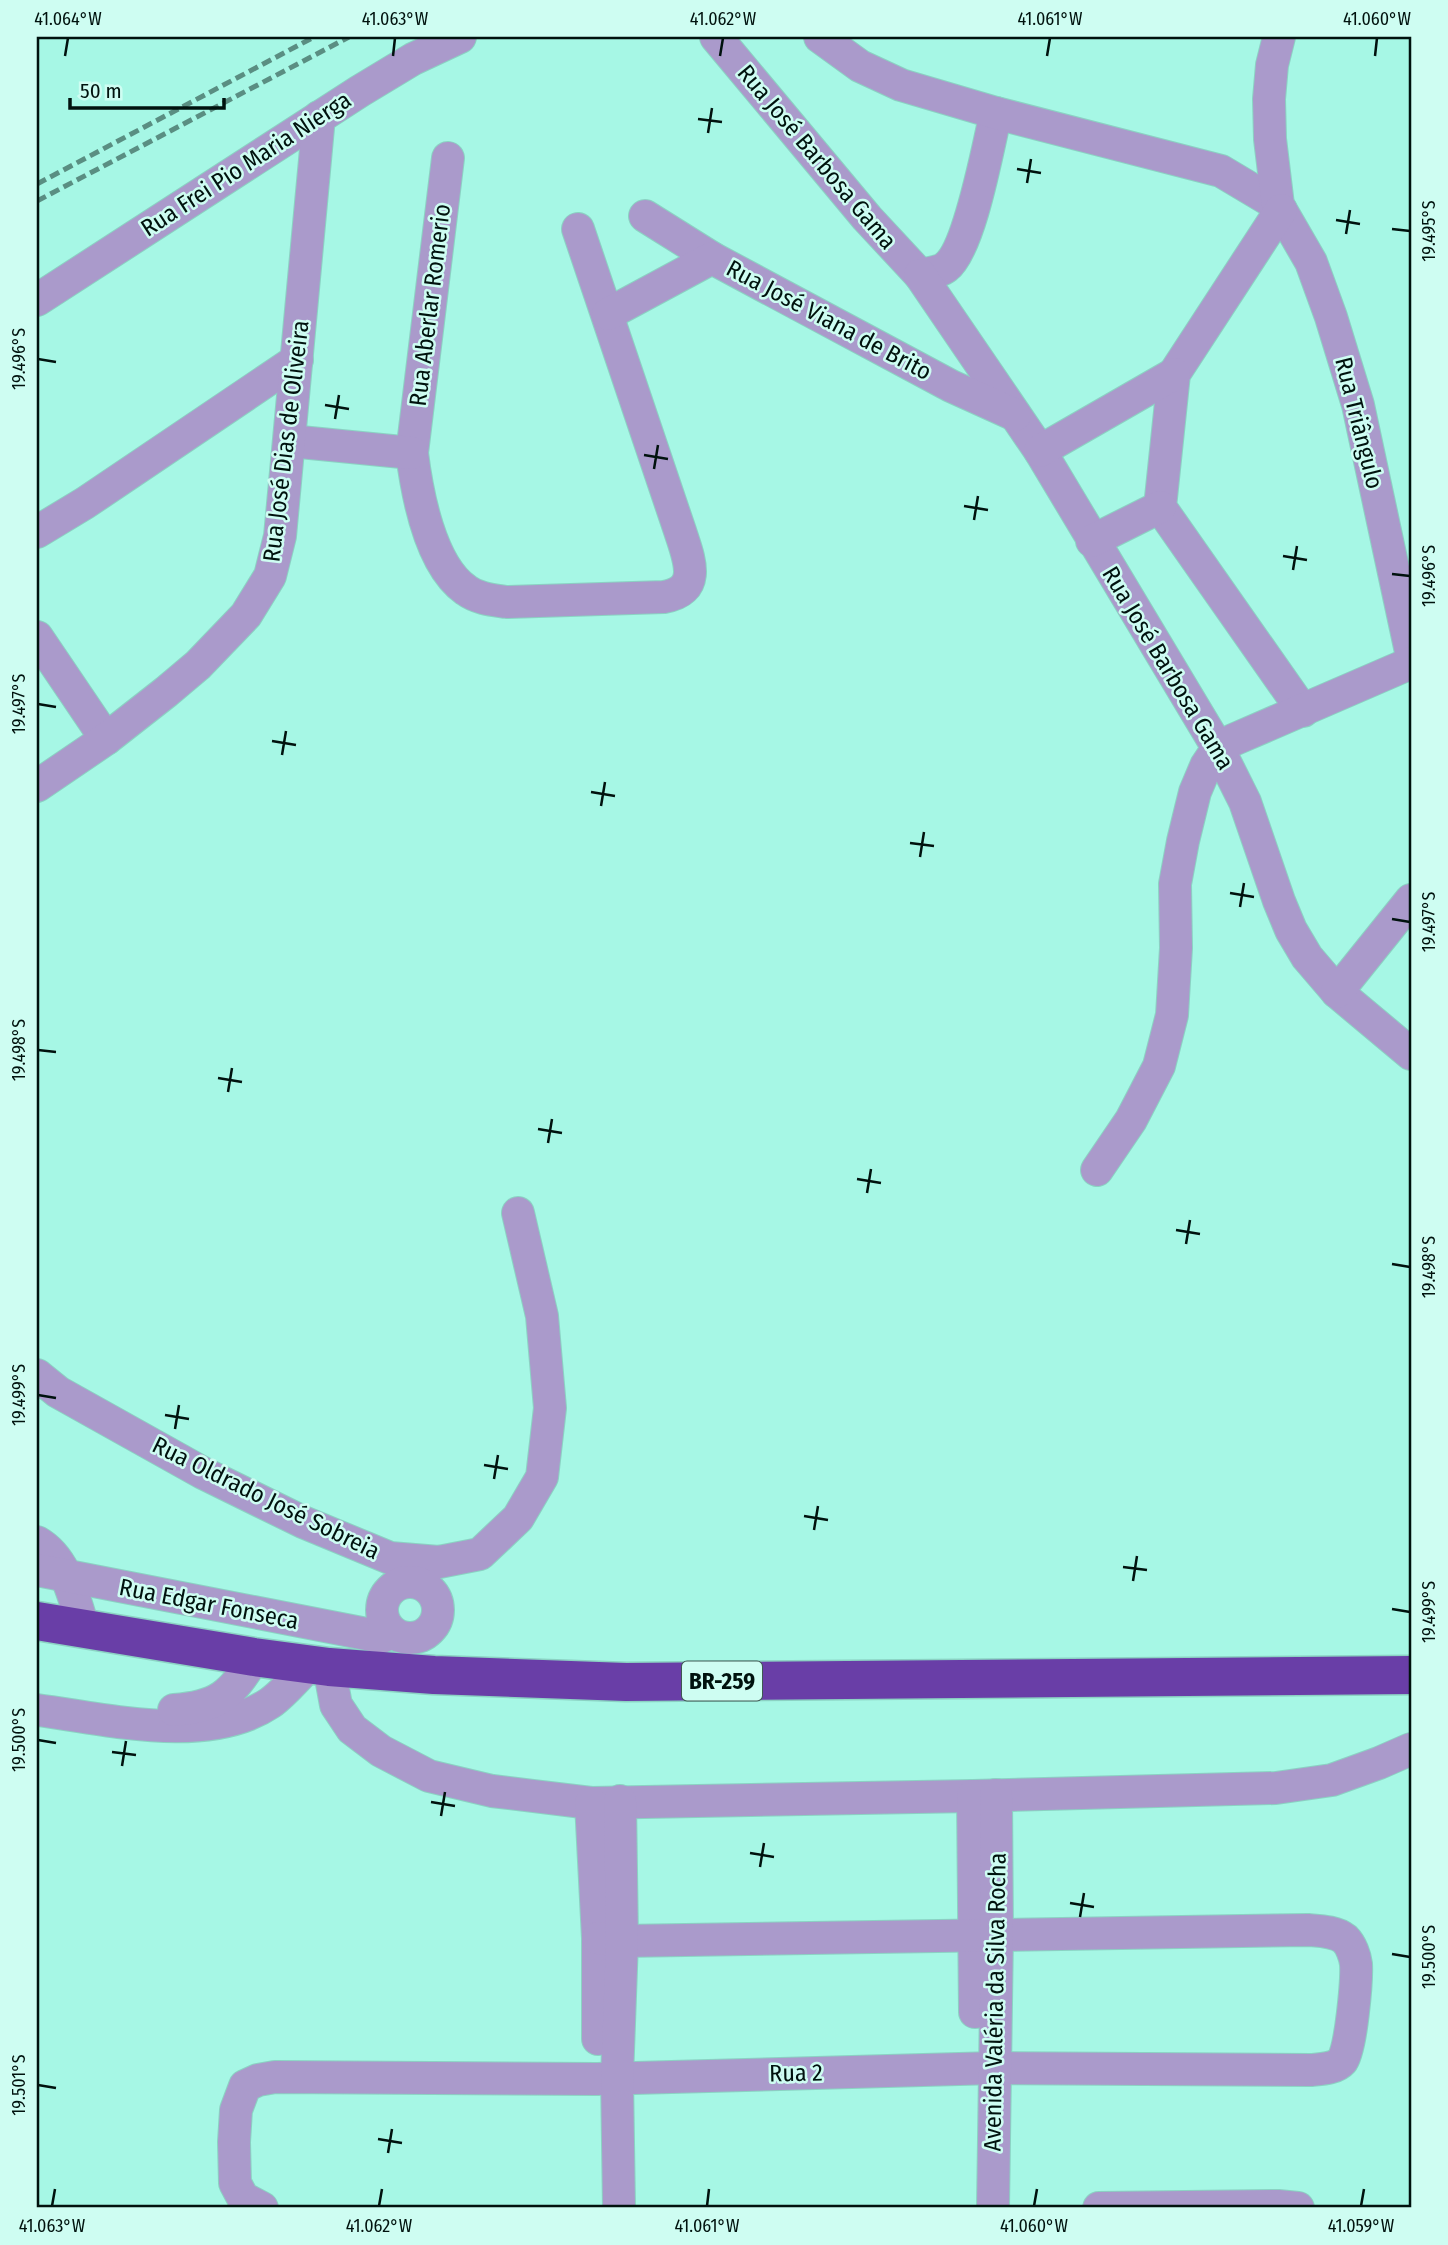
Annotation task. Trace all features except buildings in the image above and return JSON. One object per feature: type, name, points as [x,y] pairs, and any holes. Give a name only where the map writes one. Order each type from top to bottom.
[{"type":"highway","name":"BR-259","points":[[37,1621],[319,1666],[384,1630],[434,1675],[626,1682],[1411,1675]]},
{"type":"street","name":"Rua Frei Pio Maria Nierga","points":[[37,300],[319,117],[413,59],[460,37]]},
{"type":"street","name":"Rua José Barbosa Gama","points":[[716,37],[876,228],[920,275],[1040,451],[1218,748],[1245,802],[1279,901],[1307,957],[1337,992],[1411,1054]]},
{"type":"street","points":[[820,37],[860,66],[880,76],[996,113],[1221,172],[1280,208]]},
{"type":"street","points":[[1279,37],[1272,65],[1269,99],[1270,139],[1280,208],[1174,374],[1160,507],[1303,711]]},
{"type":"street","points":[[920,275],[945,268],[958,252],[968,225],[996,113]]},
{"type":"street","name":"Rua José Dias de Oliveira","points":[[37,786],[106,739],[198,664],[246,615],[270,576],[280,536],[319,117]]},
{"type":"street","points":[[1221,172],[1245,162],[1270,139]]},
{"type":"street","name":"Rua Aberlar Romerio","points":[[448,158],[412,453],[417,491],[430,537],[450,573],[465,590],[482,598],[507,602],[664,597],[684,590],[688,583],[687,555],[608,314]]},
{"type":"street","name":"Rua Triângulo","points":[[1280,208],[1311,262],[1358,405],[1411,652]]},
{"type":"street","points":[[645,216],[712,258]]},
{"type":"street","points":[[578,229],[608,314]]},
{"type":"street","name":"Rua José Viana de Brito","points":[[608,314],[712,258],[928,374],[1015,416]]},
{"type":"street","points":[[37,532],[85,503],[297,360]]},
{"type":"street","points":[[1040,451],[1174,374]]},
{"type":"street","points":[[290,441],[412,453]]},
{"type":"street","points":[[1092,541],[1160,507]]},
{"type":"street","points":[[37,637],[106,739]]},
{"type":"street","points":[[1097,1170],[1131,1119],[1159,1066],[1171,1015],[1176,947],[1175,884],[1195,792],[1206,766],[1218,748],[1233,740],[1411,663]]},
{"type":"street","points":[[1337,992],[1411,900]]},
{"type":"street","name":"Rua Oldrado José Sobreia","points":[[37,1375],[58,1392],[203,1473],[303,1522],[390,1558],[439,1562],[480,1554],[518,1518],[542,1477],[550,1408],[542,1316],[518,1213]]},
{"type":"street","points":[[37,1542],[50,1550],[52,1574],[84,1630]]},
{"type":"street","points":[[384,1630],[390,1558]]},
{"type":"street","points":[[434,1675],[439,1562]]},
{"type":"street","name":"Rua Edgar Fonseca","points":[[52,1574],[384,1630]]},
{"type":"street","points":[[413,1582],[430,1590],[435,1611],[429,1631],[413,1638],[384,1630],[394,1586],[413,1582]]},
{"type":"street","points":[[37,1693],[136,1707],[176,1710],[205,1706],[227,1695],[244,1676],[254,1657]]},
{"type":"street","points":[[37,1710],[138,1723],[182,1726],[214,1724],[243,1716],[271,1703],[319,1666],[336,1705],[352,1729],[381,1752],[429,1776],[492,1791],[605,1802],[1276,1788],[1332,1780],[1411,1749]]},
{"type":"street","name":"Avenida Valéria da Silva Rocha","points":[[984,1796],[985,2069],[992,2208]]},
{"type":"street","points":[[597,2208],[607,2078],[610,1940],[605,1802]]},
{"type":"street","name":"Rua 2","points":[[262,2208],[243,2198],[235,2183],[236,2110],[245,2087],[258,2080],[275,2077],[607,2078],[985,2069],[1311,2070],[1329,2068],[1341,2063],[1348,2050],[1356,1965],[1352,1950],[1344,1938],[1331,1933],[1308,1930],[986,1935]]},
{"type":"street","points":[[610,1940],[986,1935]]},
{"type":"street","name":"Avenida Valéria da Silva Rocha","points":[[974,2208],[985,2069]]},
{"type":"street","points":[[607,2078],[619,2208]]},
{"type":"street","points":[[1099,2208],[1298,2208]]},
{"type":"railway","points":[[37,184],[314,37]]},
{"type":"railway","points":[[37,201],[349,37]]}]
